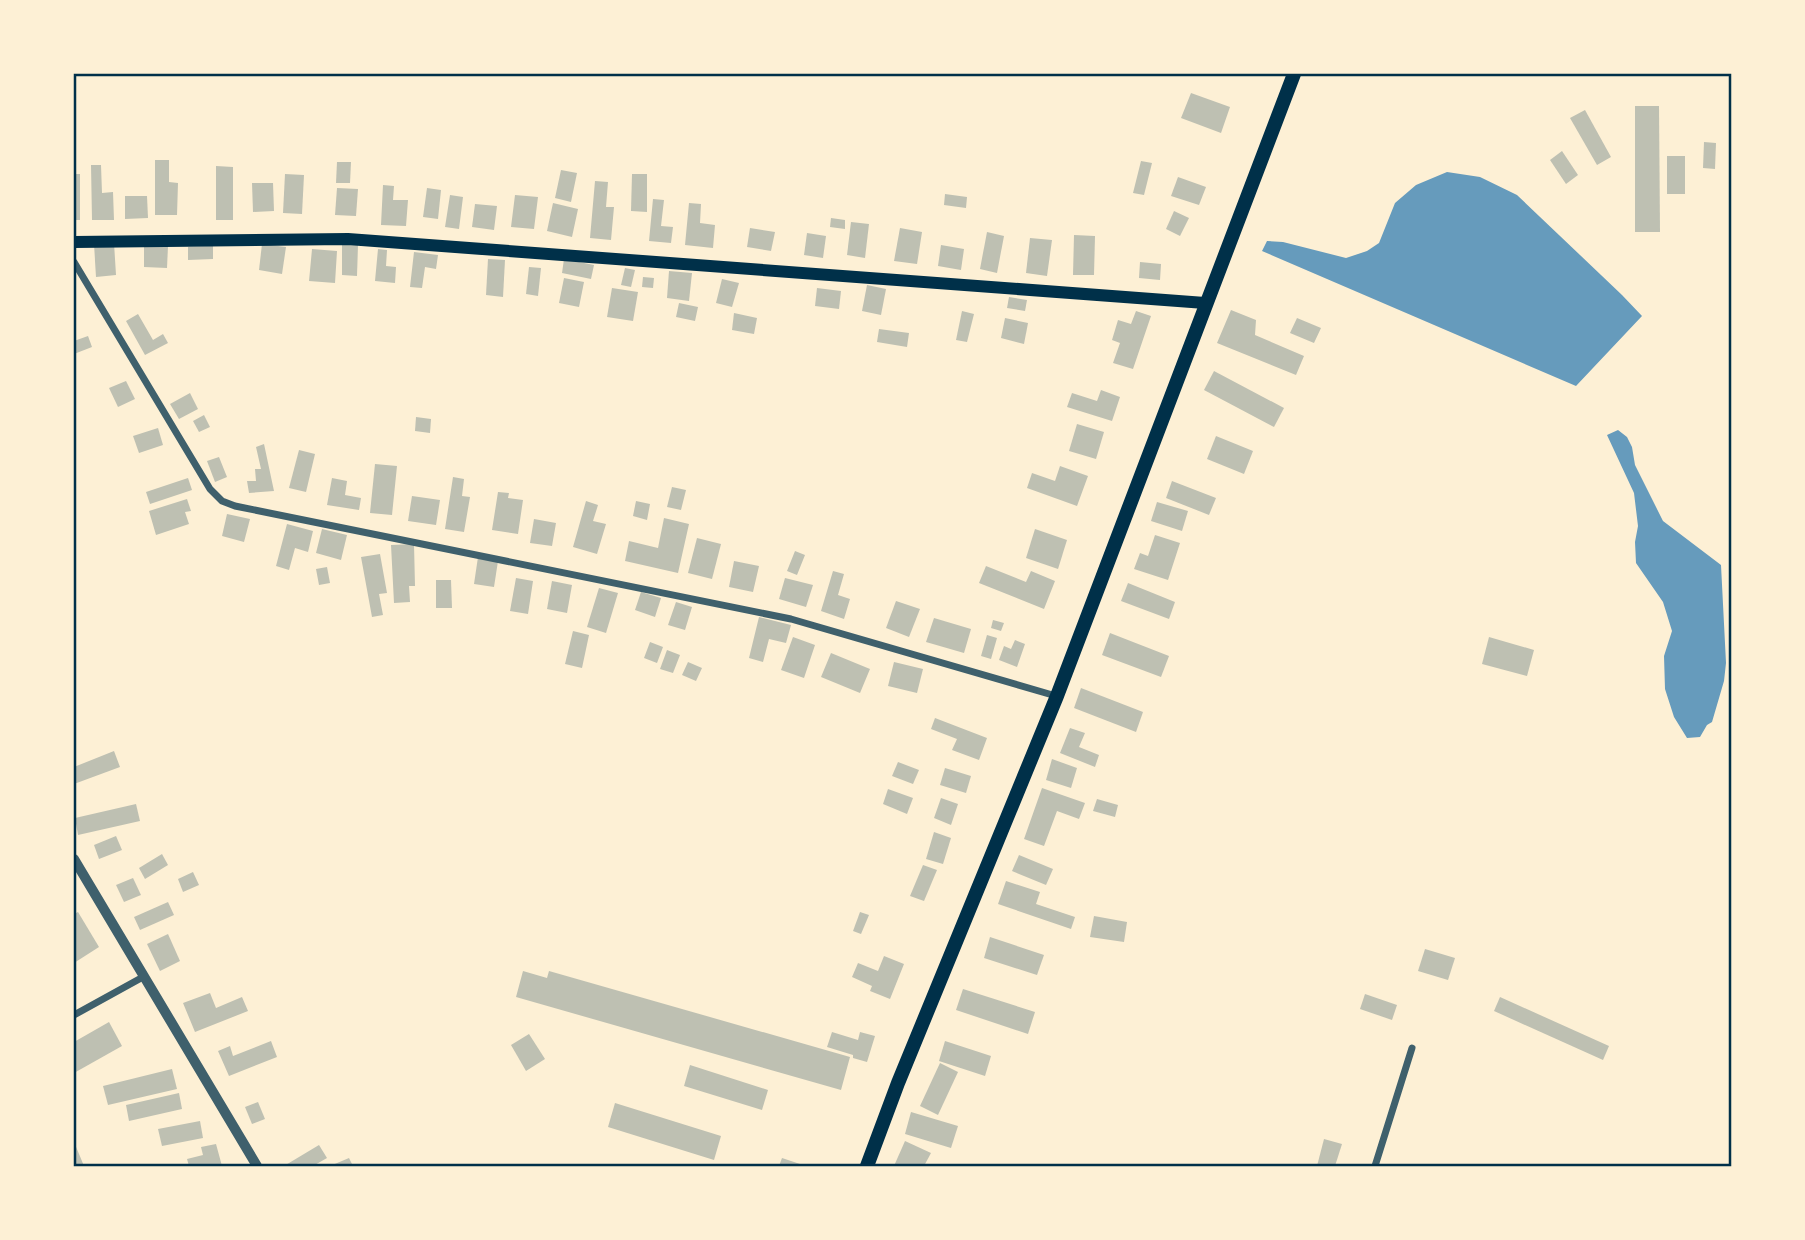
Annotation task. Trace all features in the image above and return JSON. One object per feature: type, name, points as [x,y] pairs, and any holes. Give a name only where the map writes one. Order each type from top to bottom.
[{"type":"main road","points":[[867,1167],[898,1083],[1057,696],[1294,74]]},
{"type":"main road","points":[[74,242],[348,239],[1205,303]]},
{"type":"street","points":[[74,262],[210,489],[222,501],[249,509],[791,619],[1057,696]]},
{"type":"street","points":[[74,859],[257,1167]]},
{"type":"street","points":[[74,1015],[143,976]]},
{"type":"street","points":[[1375,1167],[1412,1048]]},
{"type":"water","points":[[1447,172],[1480,177],[1517,195],[1642,316],[1576,386],[1262,251],[1267,241],[1283,242],[1346,258],[1367,251],[1379,243],[1395,203],[1416,185]]},
{"type":"water","points":[[1618,430],[1627,437],[1632,447],[1635,465],[1663,521],[1721,565],[1726,663],[1724,681],[1712,722],[1700,737],[1687,738],[1674,717],[1665,689],[1664,656],[1672,631],[1663,602],[1636,563],[1635,542],[1638,526],[1634,493],[1607,435]]},
{"type":"building","points":[[1191,93],[1230,107],[1221,133],[1181,118]]},
{"type":"building","points":[[1635,106],[1659,106],[1660,232],[1635,232]]},
{"type":"building","points":[[1585,110],[1611,157],[1597,165],[1570,118]]},
{"type":"building","points":[[1704,142],[1716,143],[1715,169],[1703,168]]},
{"type":"building","points":[[1562,151],[1578,175],[1566,184],[1550,160]]},
{"type":"building","points":[[1667,156],[1685,156],[1685,194],[1667,194]]},
{"type":"building","points":[[155,160],[169,160],[169,182],[178,183],[177,215],[155,215]]},
{"type":"building","points":[[1141,161],[1152,163],[1144,195],[1133,193]]},
{"type":"building","points":[[337,162],[351,162],[350,183],[336,183]]},
{"type":"building","points":[[91,165],[101,165],[102,193],[113,192],[114,220],[92,220]]},
{"type":"building","points":[[216,166],[233,167],[233,220],[216,220]]},
{"type":"building","points":[[561,170],[577,173],[571,202],[555,198]]},
{"type":"building","points":[[74,174],[80,174],[80,220],[74,220]]},
{"type":"building","points":[[285,174],[304,175],[302,214],[283,213]]},
{"type":"building","points":[[632,174],[647,174],[647,212],[631,211]]},
{"type":"building","points":[[1178,177],[1206,187],[1199,205],[1171,196]]},
{"type":"building","points":[[595,181],[608,182],[606,207],[614,207],[611,240],[590,238]]},
{"type":"building","points":[[252,183],[273,183],[274,211],[253,212]]},
{"type":"building","points":[[383,185],[394,186],[393,200],[408,200],[406,226],[381,225]]},
{"type":"building","points":[[337,188],[358,189],[356,216],[335,215]]},
{"type":"building","points":[[427,188],[441,190],[438,219],[423,217]]},
{"type":"building","points":[[945,194],[967,197],[966,208],[944,205]]},
{"type":"building","points":[[450,195],[463,197],[459,229],[445,227]]},
{"type":"building","points":[[515,195],[538,197],[534,229],[511,227]]},
{"type":"building","points":[[125,196],[147,196],[148,218],[125,219]]},
{"type":"building","points":[[653,199],[664,200],[661,226],[673,227],[671,243],[649,241]]},
{"type":"building","points":[[553,203],[578,209],[572,237],[547,231]]},
{"type":"building","points":[[689,203],[701,204],[700,223],[715,225],[713,248],[685,245]]},
{"type":"building","points":[[475,204],[497,206],[494,230],[472,227]]},
{"type":"building","points":[[1174,211],[1189,218],[1180,236],[1166,229]]},
{"type":"building","points":[[831,218],[845,220],[845,229],[830,227]]},
{"type":"building","points":[[851,222],[869,224],[865,258],[847,255]]},
{"type":"building","points":[[750,228],[775,232],[771,251],[747,247]]},
{"type":"building","points":[[900,228],[922,232],[917,264],[894,261]]},
{"type":"building","points":[[987,232],[1004,236],[997,273],[980,269]]},
{"type":"building","points":[[807,233],[826,236],[823,258],[804,255]]},
{"type":"building","points":[[1074,235],[1095,236],[1094,275],[1073,275]]},
{"type":"building","points":[[1030,238],[1052,240],[1047,276],[1026,273]]},
{"type":"building","points":[[114,243],[116,275],[96,277],[94,244]]},
{"type":"building","points":[[262,244],[286,247],[282,274],[259,270]]},
{"type":"building","points":[[342,244],[358,245],[357,276],[342,275]]},
{"type":"building","points":[[144,245],[168,246],[167,268],[144,267]]},
{"type":"building","points":[[941,245],[964,249],[961,270],[938,266]]},
{"type":"building","points":[[213,246],[213,259],[188,260],[188,247]]},
{"type":"building","points":[[312,249],[337,251],[335,283],[309,281]]},
{"type":"building","points":[[378,249],[387,250],[386,266],[396,267],[395,283],[375,281]]},
{"type":"building","points":[[414,252],[438,255],[436,269],[425,267],[422,288],[410,287]]},
{"type":"building","points":[[488,259],[505,260],[503,297],[486,295]]},
{"type":"building","points":[[564,259],[594,265],[591,279],[562,273]]},
{"type":"building","points":[[1140,262],[1161,264],[1160,280],[1139,278]]},
{"type":"building","points":[[529,267],[541,268],[538,296],[526,294]]},
{"type":"building","points":[[625,268],[635,270],[631,287],[621,285]]},
{"type":"building","points":[[669,271],[692,273],[689,301],[667,298]]},
{"type":"building","points":[[643,277],[654,278],[653,288],[642,287]]},
{"type":"building","points":[[564,278],[584,282],[579,307],[559,303]]},
{"type":"building","points":[[722,279],[739,283],[732,307],[716,303]]},
{"type":"building","points":[[867,285],[886,289],[881,315],[862,311]]},
{"type":"building","points":[[612,288],[638,292],[633,321],[607,317]]},
{"type":"building","points":[[817,288],[841,291],[839,309],[815,306]]},
{"type":"building","points":[[1009,297],[1027,300],[1025,311],[1007,308]]},
{"type":"building","points":[[679,303],[698,307],[695,321],[676,317]]},
{"type":"building","points":[[1231,310],[1256,320],[1255,335],[1304,356],[1296,375],[1217,343]]},
{"type":"building","points":[[962,311],[974,314],[967,342],[956,340]]},
{"type":"building","points":[[1136,311],[1151,316],[1133,369],[1113,363],[1120,343],[1112,340],[1118,320],[1131,324]]},
{"type":"building","points":[[734,313],[757,318],[754,334],[732,330]]},
{"type":"building","points":[[138,314],[153,340],[163,334],[168,343],[145,355],[126,321]]},
{"type":"building","points":[[1005,318],[1028,323],[1024,344],[1001,338]]},
{"type":"building","points":[[1297,318],[1321,328],[1314,343],[1290,333]]},
{"type":"building","points":[[879,329],[909,333],[907,347],[877,342]]},
{"type":"building","points":[[88,336],[92,347],[74,354],[74,341]]},
{"type":"building","points":[[1214,371],[1284,408],[1274,427],[1204,390]]},
{"type":"building","points":[[126,381],[135,399],[118,407],[109,388]]},
{"type":"building","points":[[1101,390],[1120,397],[1112,421],[1067,407],[1072,393],[1097,401]]},
{"type":"building","points":[[190,393],[198,409],[179,419],[170,404]]},
{"type":"building","points":[[204,415],[210,427],[199,432],[193,421]]},
{"type":"building","points":[[416,417],[431,419],[430,433],[415,431]]},
{"type":"building","points":[[1077,424],[1104,432],[1096,459],[1069,451]]},
{"type":"building","points":[[158,428],[163,445],[139,453],[133,436]]},
{"type":"building","points":[[1216,436],[1253,451],[1244,474],[1207,459]]},
{"type":"building","points":[[264,444],[274,491],[249,493],[247,481],[256,481],[255,469],[261,469],[256,447]]},
{"type":"building","points":[[299,450],[315,454],[306,492],[289,488]]},
{"type":"building","points":[[219,457],[227,477],[215,482],[207,461]]},
{"type":"building","points":[[375,464],[397,466],[392,515],[370,513]]},
{"type":"building","points":[[1060,466],[1088,476],[1077,506],[1027,488],[1032,473],[1055,481]]},
{"type":"building","points":[[453,477],[464,479],[462,496],[470,497],[464,532],[445,529]]},
{"type":"building","points":[[188,478],[192,490],[150,504],[146,492]]},
{"type":"building","points":[[332,478],[347,481],[345,495],[361,498],[359,510],[327,505]]},
{"type":"building","points":[[1172,481],[1216,498],[1209,515],[1166,498]]},
{"type":"building","points":[[672,487],[686,490],[681,510],[667,507]]},
{"type":"building","points":[[498,492],[509,493],[508,498],[523,500],[518,534],[492,530]]},
{"type":"building","points":[[412,496],[440,500],[436,525],[408,521]]},
{"type":"building","points":[[187,499],[191,511],[185,512],[189,524],[156,535],[149,511]]},
{"type":"building","points":[[586,501],[598,505],[593,521],[606,524],[597,554],[573,547]]},
{"type":"building","points":[[636,501],[650,504],[647,520],[633,516]]},
{"type":"building","points":[[1157,502],[1188,511],[1182,531],[1151,521]]},
{"type":"building","points":[[227,514],[250,519],[244,542],[222,536]]},
{"type":"building","points":[[664,518],[689,524],[678,573],[625,561],[629,541],[658,548]]},
{"type":"building","points":[[534,519],[556,523],[552,546],[530,543]]},
{"type":"building","points":[[287,524],[313,531],[308,552],[295,548],[289,570],[276,566]]},
{"type":"building","points":[[322,529],[347,535],[341,560],[316,553]]},
{"type":"building","points":[[1035,529],[1067,540],[1058,569],[1026,558]]},
{"type":"building","points":[[1155,535],[1180,543],[1168,580],[1134,569],[1140,553],[1148,556]]},
{"type":"building","points":[[697,538],[721,544],[712,579],[688,573]]},
{"type":"building","points":[[414,544],[415,586],[409,586],[410,602],[394,603],[391,545]]},
{"type":"building","points":[[795,551],[805,555],[797,575],[787,571]]},
{"type":"building","points":[[380,554],[387,593],[379,594],[383,615],[372,617],[361,557]]},
{"type":"building","points":[[478,557],[498,561],[494,587],[474,584]]},
{"type":"building","points":[[734,561],[759,566],[753,592],[729,587]]},
{"type":"building","points":[[986,566],[1026,582],[1031,571],[1055,581],[1044,609],[979,583]]},
{"type":"building","points":[[327,567],[330,583],[319,585],[316,569]]},
{"type":"building","points":[[833,571],[844,574],[838,595],[850,599],[844,619],[821,611]]},
{"type":"building","points":[[516,578],[533,581],[528,614],[510,611]]},
{"type":"building","points":[[785,578],[813,585],[806,607],[779,599]]},
{"type":"building","points":[[436,580],[451,580],[452,608],[436,608]]},
{"type":"building","points":[[552,581],[572,585],[567,613],[547,609]]},
{"type":"building","points":[[1128,583],[1175,602],[1169,619],[1121,601]]},
{"type":"building","points":[[599,588],[618,593],[606,633],[587,627]]},
{"type":"building","points":[[641,592],[661,598],[655,617],[635,610]]},
{"type":"building","points":[[896,601],[920,609],[909,637],[886,628]]},
{"type":"building","points":[[676,602],[692,607],[685,630],[668,625]]},
{"type":"building","points":[[759,617],[791,625],[786,643],[769,639],[763,662],[749,658]]},
{"type":"building","points":[[934,618],[971,629],[964,653],[926,642]]},
{"type":"building","points":[[993,620],[1004,623],[1001,631],[991,628]]},
{"type":"building","points":[[573,631],[589,635],[582,668],[565,664]]},
{"type":"building","points":[[1110,633],[1169,656],[1161,677],[1102,655]]},
{"type":"building","points":[[987,635],[997,638],[991,659],[981,656]]},
{"type":"building","points":[[793,637],[815,645],[804,678],[781,670]]},
{"type":"building","points":[[1489,637],[1534,650],[1527,676],[1482,664]]},
{"type":"building","points":[[1015,640],[1025,644],[1017,667],[999,660],[1004,646],[1011,649]]},
{"type":"building","points":[[650,642],[663,647],[657,663],[644,658]]},
{"type":"building","points":[[667,650],[680,655],[673,673],[660,669]]},
{"type":"building","points":[[831,653],[870,669],[860,693],[821,677]]},
{"type":"building","points":[[688,662],[702,668],[696,681],[682,675]]},
{"type":"building","points":[[894,662],[923,669],[917,693],[888,686]]},
{"type":"building","points":[[1081,688],[1143,712],[1136,732],[1074,708]]},
{"type":"building","points":[[935,718],[987,738],[979,760],[952,750],[957,739],[931,729]]},
{"type":"building","points":[[1070,728],[1085,733],[1079,747],[1099,755],[1095,767],[1060,753]]},
{"type":"building","points":[[114,751],[120,767],[74,784],[74,767]]},
{"type":"building","points":[[1052,759],[1077,768],[1071,788],[1046,780]]},
{"type":"building","points":[[898,762],[919,770],[913,784],[892,776]]},
{"type":"building","points":[[945,768],[971,776],[966,793],[940,785]]},
{"type":"building","points":[[1042,788],[1085,803],[1079,819],[1057,811],[1044,846],[1024,839]]},
{"type":"building","points":[[888,789],[913,798],[907,814],[883,804]]},
{"type":"building","points":[[941,798],[958,804],[951,825],[934,818]]},
{"type":"building","points":[[1097,799],[1118,805],[1115,817],[1093,811]]},
{"type":"building","points":[[136,804],[140,821],[78,835],[75,818]]},
{"type":"building","points":[[934,832],[951,838],[943,864],[926,859]]},
{"type":"building","points":[[116,836],[122,850],[99,859],[94,845]]},
{"type":"building","points":[[162,854],[168,865],[145,879],[139,868]]},
{"type":"building","points":[[1019,855],[1053,869],[1046,885],[1012,871]]},
{"type":"building","points":[[923,865],[937,870],[924,901],[910,896]]},
{"type":"building","points":[[193,872],[199,885],[183,892],[178,879]]},
{"type":"building","points":[[133,878],[141,895],[124,902],[116,885]]},
{"type":"building","points":[[1006,881],[1040,892],[1036,904],[1075,917],[1071,929],[998,904]]},
{"type":"building","points":[[168,902],[174,915],[140,930],[134,917]]},
{"type":"building","points":[[78,912],[99,947],[74,963],[74,914]]},
{"type":"building","points":[[860,912],[869,915],[861,934],[853,931]]},
{"type":"building","points":[[1094,916],[1127,922],[1124,942],[1090,937]]},
{"type":"building","points":[[168,934],[180,961],[160,971],[147,944]]},
{"type":"building","points":[[990,937],[1044,955],[1037,975],[984,958]]},
{"type":"building","points":[[1425,949],[1455,958],[1448,980],[1418,971]]},
{"type":"building","points":[[884,956],[904,964],[890,999],[870,991],[872,986],[852,977],[858,963],[878,971]]},
{"type":"building","points":[[523,971],[547,978],[549,971],[850,1057],[841,1090],[516,997]]},
{"type":"building","points":[[963,989],[1035,1012],[1028,1034],[956,1010]]},
{"type":"building","points":[[210,993],[216,1008],[242,997],[248,1011],[195,1032],[183,1003]]},
{"type":"building","points":[[1365,994],[1397,1005],[1392,1020],[1360,1009]]},
{"type":"building","points":[[1500,997],[1609,1046],[1603,1060],[1494,1011]]},
{"type":"building","points":[[109,1022],[122,1046],[74,1073],[74,1042]]},
{"type":"building","points":[[832,1032],[858,1040],[860,1032],[875,1036],[867,1062],[827,1047]]},
{"type":"building","points":[[529,1034],[545,1059],[526,1071],[511,1045]]},
{"type":"building","points":[[271,1041],[277,1057],[229,1076],[218,1051],[230,1046],[233,1056]]},
{"type":"building","points":[[945,1041],[991,1056],[985,1076],[939,1061]]},
{"type":"building","points":[[940,1063],[958,1072],[938,1115],[920,1106]]},
{"type":"building","points":[[690,1065],[768,1090],[762,1110],[684,1086]]},
{"type":"building","points":[[172,1069],[177,1089],[108,1105],[103,1086]]},
{"type":"building","points":[[179,1093],[182,1109],[129,1121],[126,1105]]},
{"type":"building","points":[[258,1102],[265,1119],[252,1124],[245,1107]]},
{"type":"building","points":[[615,1103],[721,1136],[714,1160],[608,1127]]},
{"type":"building","points":[[911,1112],[958,1126],[951,1148],[905,1134]]},
{"type":"building","points":[[200,1121],[203,1138],[162,1146],[158,1129]]},
{"type":"building","points":[[1324,1139],[1342,1144],[1335,1166],[1317,1166]]},
{"type":"building","points":[[905,1141],[931,1153],[924,1166],[894,1166]]},
{"type":"building","points":[[74,1142],[84,1166],[74,1166]]},
{"type":"building","points":[[216,1144],[222,1166],[189,1166],[187,1159],[203,1155],[201,1147]]},
{"type":"building","points":[[319,1145],[327,1158],[313,1166],[284,1166]]},
{"type":"building","points":[[349,1158],[353,1166],[330,1166]]},
{"type":"building","points":[[782,1158],[806,1166],[779,1166]]}]
